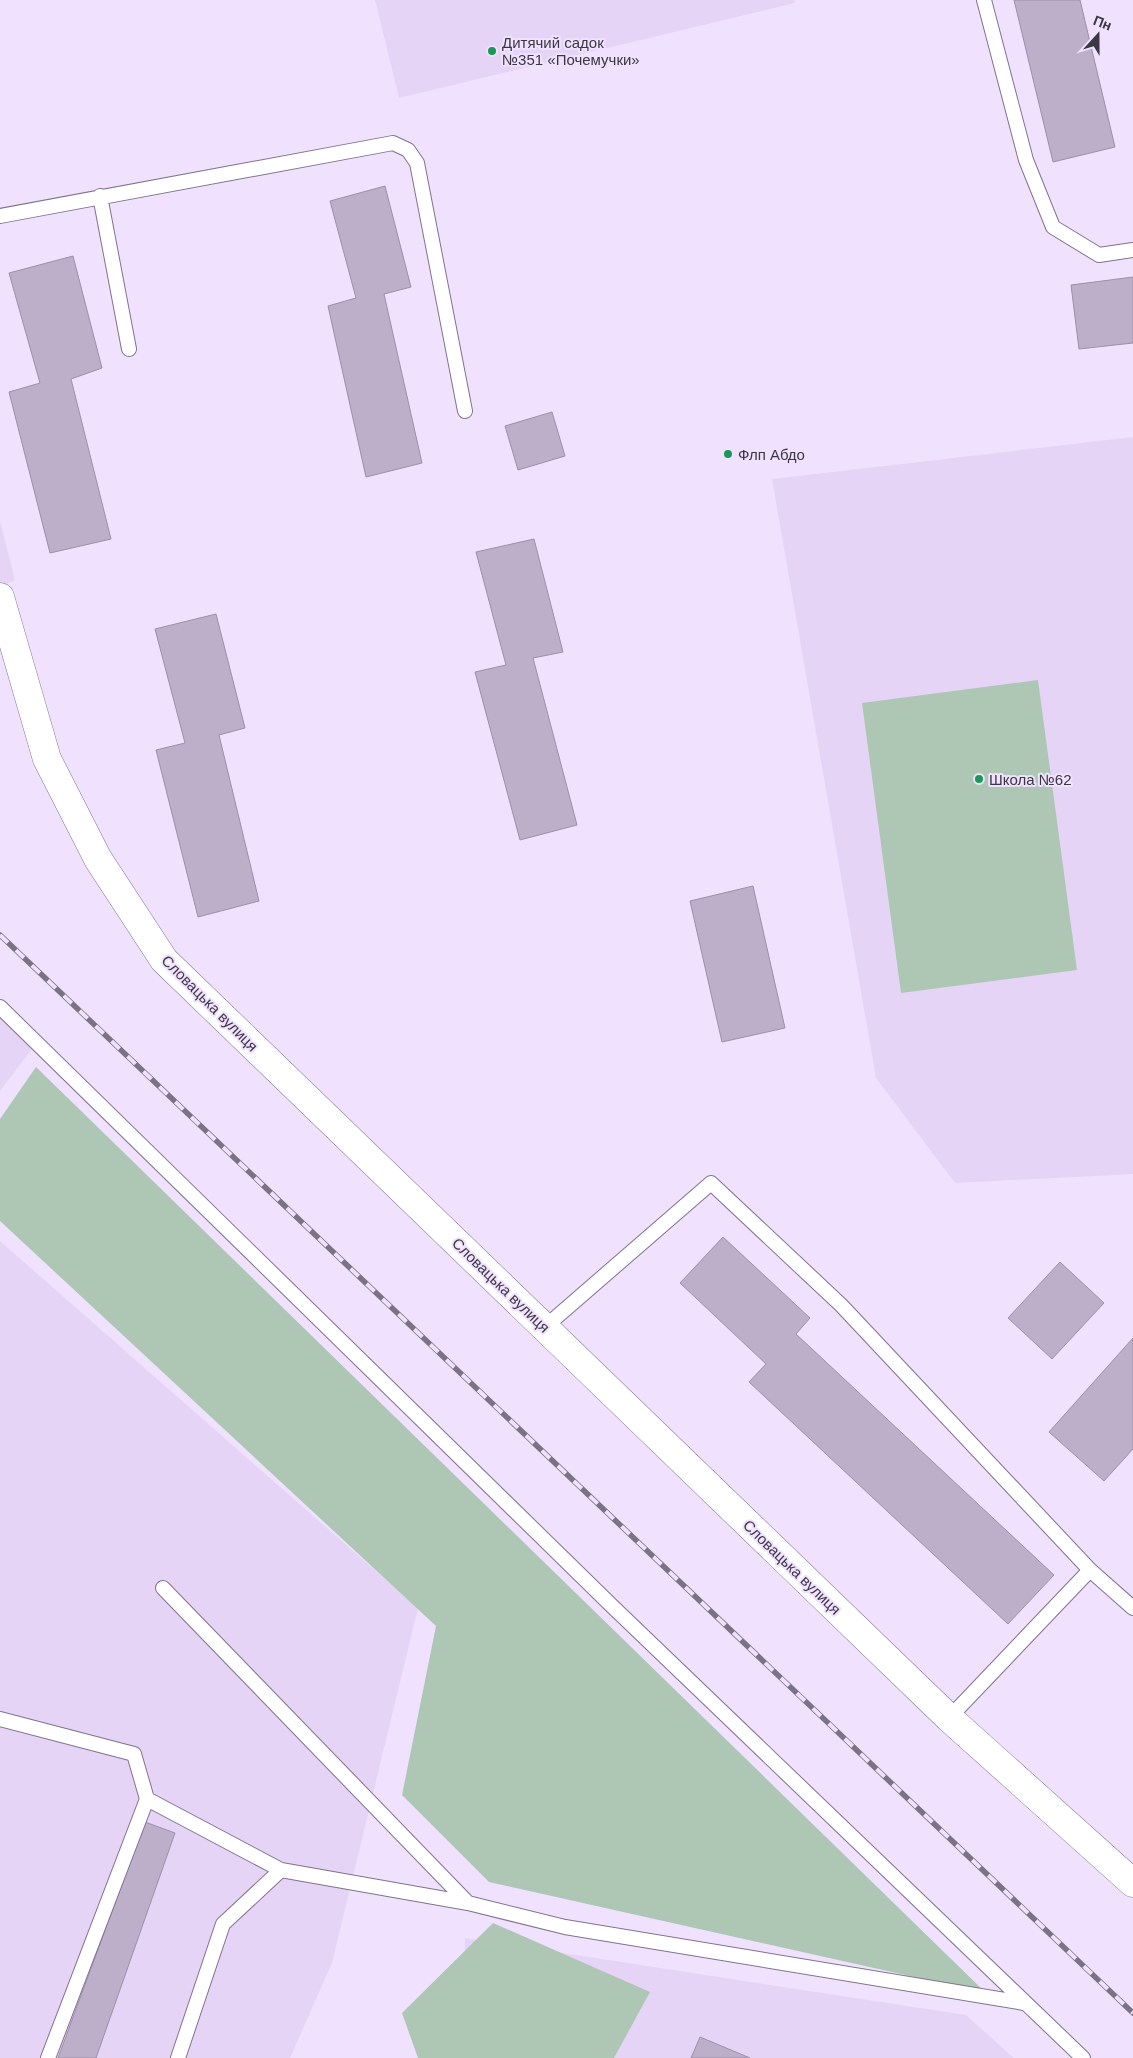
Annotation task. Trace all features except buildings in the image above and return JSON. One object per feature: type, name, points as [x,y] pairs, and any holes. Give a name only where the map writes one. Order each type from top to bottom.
[{"type":"street","name":"Словацька вулиця","points":[[2,609],[47,759],[98,859],[164,960],[949,1718],[1133,1883]]},
{"type":"lane","points":[[984,0],[1026,160],[1052,227],[1098,255],[1133,250]]},
{"type":"lane","points":[[0,216],[393,143],[408,150],[417,162],[465,411]]},
{"type":"lane","points":[[100,196],[129,349]]},
{"type":"lane","points":[[0,1007],[620,1614],[1083,2058]]},
{"type":"lane","points":[[545,1327],[711,1183],[842,1305],[1090,1570],[1133,1608]]},
{"type":"lane","points":[[949,1718],[1090,1570]]},
{"type":"lane","points":[[163,1588],[468,1903]]},
{"type":"lane","points":[[0,1719],[134,1754],[148,1799],[48,2058]]},
{"type":"lane","points":[[148,1799],[281,1870],[468,1903],[565,1927],[1024,2003]]},
{"type":"lane","points":[[178,2058],[223,1924],[281,1870]]},
{"type":"shaded area","name":"Дитячий садок №351 «Почемучки»","points":[[375,0],[794,0],[795,3],[399,98]]},
{"type":"shaded area","name":"Школа №62","points":[[1133,437],[1133,1174],[955,1183],[876,1078],[772,479]]},
{"type":"shaded area","points":[[0,521],[15,580],[0,587]]},
{"type":"shaded area","points":[[0,1006],[38,1041],[0,1091]]},
{"type":"shaded area","points":[[0,1241],[418,1608],[332,1963],[290,2058],[0,2058]]},
{"type":"shaded area","points":[[465,1938],[966,2015],[1014,2058],[463,2058]]},
{"type":"green space","points":[[1038,680],[1077,970],[901,993],[862,703]]},
{"type":"green space","points":[[36,1067],[986,1993],[489,1882],[402,1795],[436,1626],[0,1221],[0,1119]]},
{"type":"green space","points":[[493,1923],[650,1992],[614,2058],[418,2058],[402,2013]]},
{"type":"railway","points":[[0,935],[1133,2013]]},
{"type":"place","name":"Дитячий садок №351 «Почемучки»","points":[[492,51]]},
{"type":"place","name":"Флп Абдо","points":[[728,454]]},
{"type":"place","name":"Школа №62","points":[[979,779]]}]
